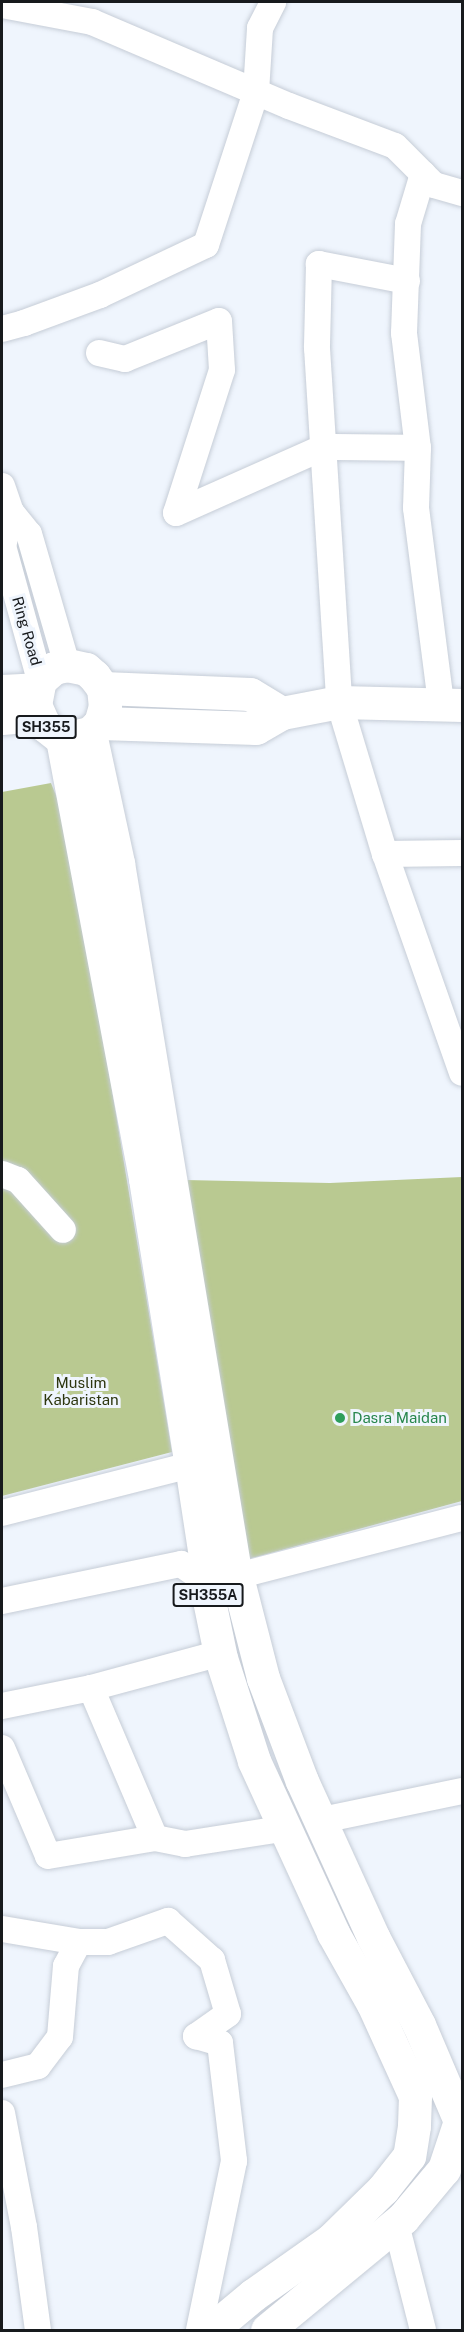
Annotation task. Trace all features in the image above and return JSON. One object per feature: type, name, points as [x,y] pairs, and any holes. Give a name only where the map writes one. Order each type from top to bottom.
[{"type":"main road","name":"SH355","points":[[2,718],[46,687],[86,669],[103,688],[105,706],[84,732]]},
{"type":"main road","name":"SH355","points":[[2,691],[46,687]]},
{"type":"main road","name":"SH355","points":[[46,687],[44,725],[84,732],[256,728],[282,713]]},
{"type":"main road","points":[[103,688],[250,694],[282,713],[339,702],[452,704]]},
{"type":"main road","name":"SH355A","points":[[84,732],[118,863],[146,1108],[191,1465],[207,1570],[205,1581],[221,1653],[254,1761],[287,1828],[333,1933],[377,2012],[415,2096],[414,2126],[409,2156],[370,2201],[331,2240],[253,2295],[211,2331]]},
{"type":"main road","name":"SH355A","points":[[146,1108],[237,1576],[263,1678],[302,1780],[460,2121],[444,2169],[396,2224],[267,2331]]},
{"type":"main road","points":[[205,1581],[237,1576]]},
{"type":"main road","points":[[287,1828],[322,1820]]},
{"type":"main road","points":[[377,2012],[408,2005]]},
{"type":"main road","points":[[370,2201],[396,2224]]},
{"type":"street","points":[[2,328],[24,323],[100,295],[206,245],[256,92],[260,28],[273,2]]},
{"type":"street","points":[[2,5],[92,22],[256,92],[395,146],[434,185],[462,193]]},
{"type":"street","points":[[423,174],[408,224],[404,333],[418,448],[416,508],[452,704]]},
{"type":"street","points":[[407,281],[319,264],[317,348],[339,702],[385,854],[462,1073]]},
{"type":"street","points":[[99,353],[125,359],[219,321],[222,370],[176,513],[324,447],[418,448]]},
{"type":"street","name":"Ring Road","points":[[2,486],[6,526],[3,546],[46,687]]},
{"type":"street","points":[[385,854],[462,853]]},
{"type":"street","points":[[2,1174],[18,1179],[63,1230]]},
{"type":"street","points":[[2,1513],[191,1465]]},
{"type":"street","points":[[237,1576],[462,1518]]},
{"type":"street","points":[[2,1601],[182,1564],[205,1581]]},
{"type":"street","points":[[2,1706],[91,1688],[221,1653]]},
{"type":"street","points":[[91,1688],[155,1838]]},
{"type":"street","points":[[3,1756],[48,1856],[155,1838],[185,1844],[287,1828]]},
{"type":"street","points":[[322,1820],[462,1791]]},
{"type":"street","points":[[2,1929],[79,1942],[108,1942],[168,1922],[212,1960],[228,2014],[196,2036],[220,2043],[234,2161],[199,2331]]},
{"type":"street","points":[[2,2075],[38,2066],[60,2037],[66,1966],[79,1942]]},
{"type":"street","points":[[2,2113],[24,2227],[38,2331]]},
{"type":"street","points":[[396,2224],[423,2331]]},
{"type":"green space","name":"Muslim Kabaristan","points":[[51,783],[68,825],[172,1452],[2,1496],[2,792]]},
{"type":"green space","name":"Dasra Maidan","points":[[462,1177],[462,1501],[237,1562],[185,1180],[330,1183]]},
{"type":"place","name":"Dasra Maidan","points":[[340,1418]]}]
